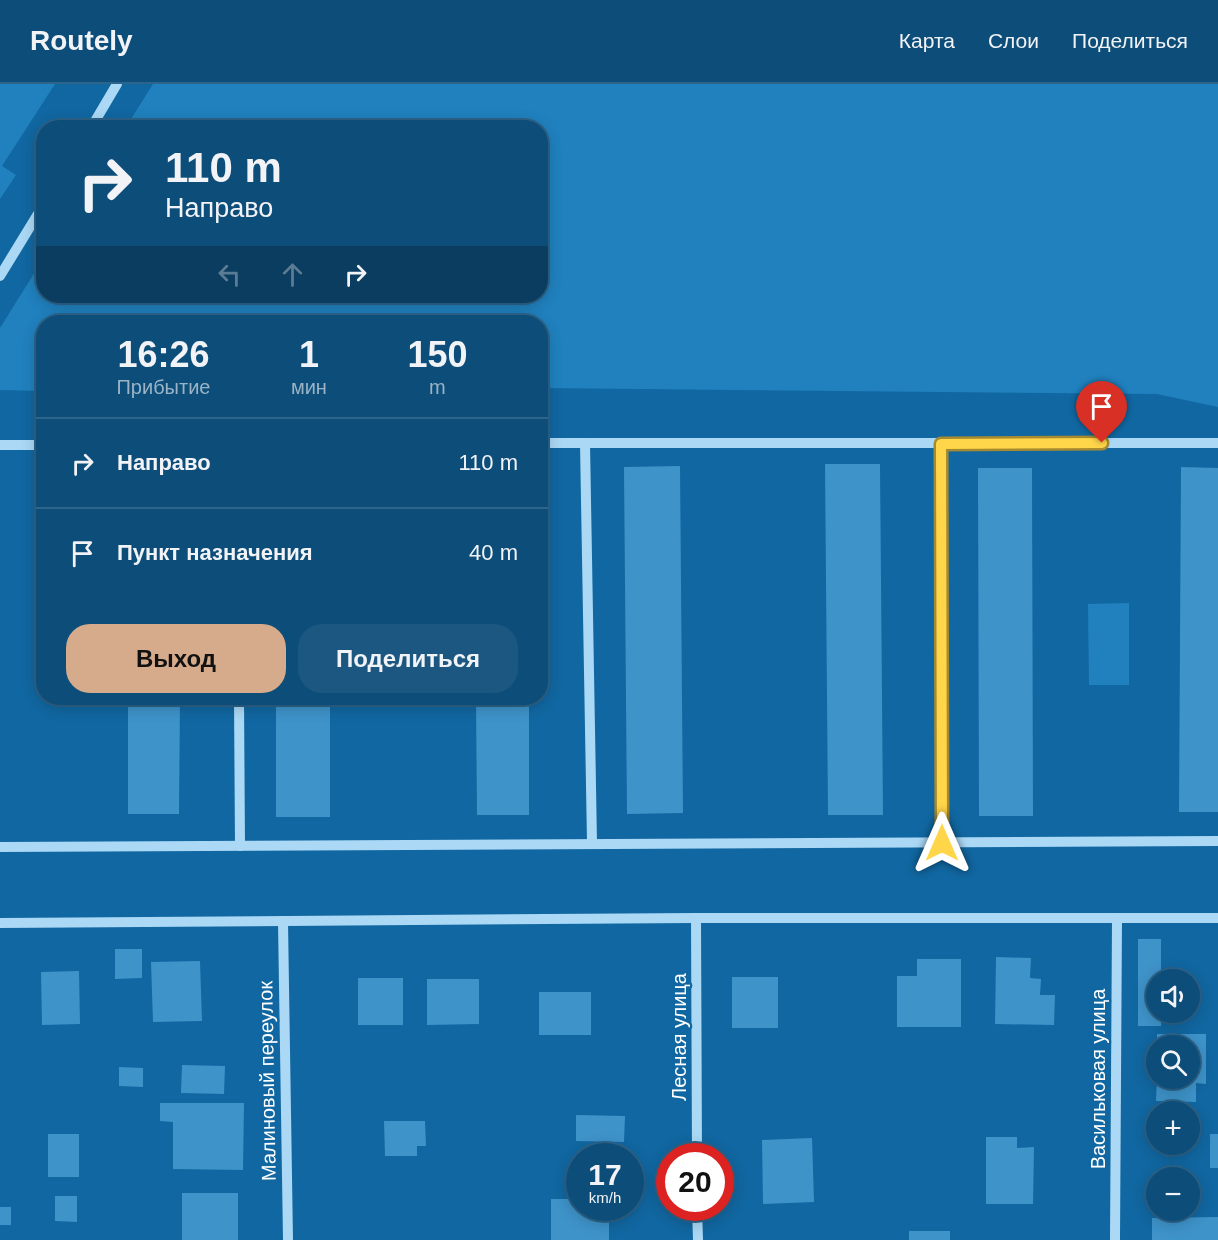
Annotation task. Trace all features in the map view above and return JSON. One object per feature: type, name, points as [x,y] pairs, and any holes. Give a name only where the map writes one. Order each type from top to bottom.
[{"type":"street","points":[[96,120],[117,84]]},
{"type":"street","points":[[0,276],[36,217]]},
{"type":"street","points":[[548,443],[1218,442]]},
{"type":"street","points":[[585,443],[592,843]]},
{"type":"street","points":[[941,444],[942,843]]},
{"type":"street","points":[[0,445],[36,445]]},
{"type":"street","points":[[239,705],[240,846]]},
{"type":"street","points":[[0,847],[1218,841]]},
{"type":"street","points":[[0,923],[696,918],[1218,918]]},
{"type":"street","name":"Лесная улица","points":[[696,918],[697,1143]]},
{"type":"street","name":"Васильковая улица","points":[[1115,1240],[1117,919]]},
{"type":"street","name":"Малиновый переулок","points":[[283,922],[288,1240]]},
{"type":"street","points":[[697,1221],[698,1240]]},
{"type":"shaded area","points":[[0,84],[55,84],[2,166],[16,175],[0,199]]},
{"type":"shaded area","points":[[153,84],[1218,84],[1218,407],[1157,394],[548,388],[548,315],[36,315],[36,391],[0,390],[0,328],[36,270],[36,303],[548,303],[548,120],[130,120]]},
{"type":"shaded area","points":[[1129,603],[1129,685],[1089,685],[1088,604]]},
{"type":"building","points":[[825,464],[880,464],[883,815],[828,815]]},
{"type":"building","points":[[680,466],[683,813],[627,814],[624,467]]},
{"type":"building","points":[[1181,467],[1218,468],[1218,812],[1179,812]]},
{"type":"building","points":[[978,468],[1032,468],[1033,816],[979,816]]},
{"type":"building","points":[[128,705],[180,705],[179,814],[128,814]]},
{"type":"building","points":[[276,705],[330,705],[330,817],[276,817]]},
{"type":"building","points":[[476,705],[529,705],[529,815],[477,815]]},
{"type":"building","points":[[1138,939],[1161,939],[1161,969],[1146,969],[1146,1023],[1161,1023],[1161,1026],[1138,1026]]},
{"type":"building","points":[[115,949],[142,949],[142,978],[115,979]]},
{"type":"building","points":[[996,957],[1031,958],[1030,978],[1041,979],[1040,995],[1055,995],[1054,1025],[995,1024]]},
{"type":"building","points":[[917,959],[961,959],[961,1027],[897,1027],[897,976],[917,976]]},
{"type":"building","points":[[200,961],[202,1021],[153,1022],[151,962]]},
{"type":"building","points":[[79,971],[80,1024],[42,1025],[41,972]]},
{"type":"building","points":[[732,977],[778,977],[778,1028],[732,1028]]},
{"type":"building","points":[[358,978],[403,978],[403,1025],[358,1025]]},
{"type":"building","points":[[427,979],[479,979],[479,1024],[427,1025]]},
{"type":"building","points":[[539,992],[591,992],[591,1035],[539,1035]]},
{"type":"building","points":[[1206,1034],[1206,1084],[1200,1083],[1200,1035],[1157,1035]]},
{"type":"building","points":[[182,1065],[225,1066],[224,1094],[181,1093]]},
{"type":"building","points":[[119,1067],[143,1068],[143,1087],[119,1086]]},
{"type":"building","points":[[1157,1089],[1196,1089],[1196,1101],[1156,1101]]},
{"type":"building","points":[[160,1103],[244,1103],[243,1170],[173,1169],[173,1122],[160,1121]]},
{"type":"building","points":[[576,1115],[625,1116],[624,1142],[576,1141]]},
{"type":"building","points":[[384,1121],[425,1121],[426,1146],[417,1146],[417,1156],[385,1156]]},
{"type":"building","points":[[48,1134],[79,1134],[79,1177],[48,1177]]},
{"type":"building","points":[[1210,1134],[1218,1134],[1218,1168],[1210,1168]]},
{"type":"building","points":[[986,1137],[1017,1137],[1017,1148],[1034,1147],[1033,1204],[986,1204]]},
{"type":"building","points":[[812,1138],[814,1202],[763,1204],[762,1140]]},
{"type":"building","points":[[182,1193],[238,1193],[238,1240],[182,1240]]},
{"type":"building","points":[[55,1196],[77,1196],[77,1222],[55,1221]]},
{"type":"building","points":[[551,1199],[566,1199],[566,1221],[609,1221],[609,1240],[551,1240]]},
{"type":"building","points":[[0,1207],[11,1207],[11,1225],[0,1225]]},
{"type":"building","points":[[1200,1217],[1218,1217],[1218,1240],[1152,1240],[1152,1221],[1200,1221]]},
{"type":"building","points":[[909,1231],[950,1231],[950,1240],[909,1240]]},
{"type":"route","points":[[942,843],[941,444],[1102,443]]}]
